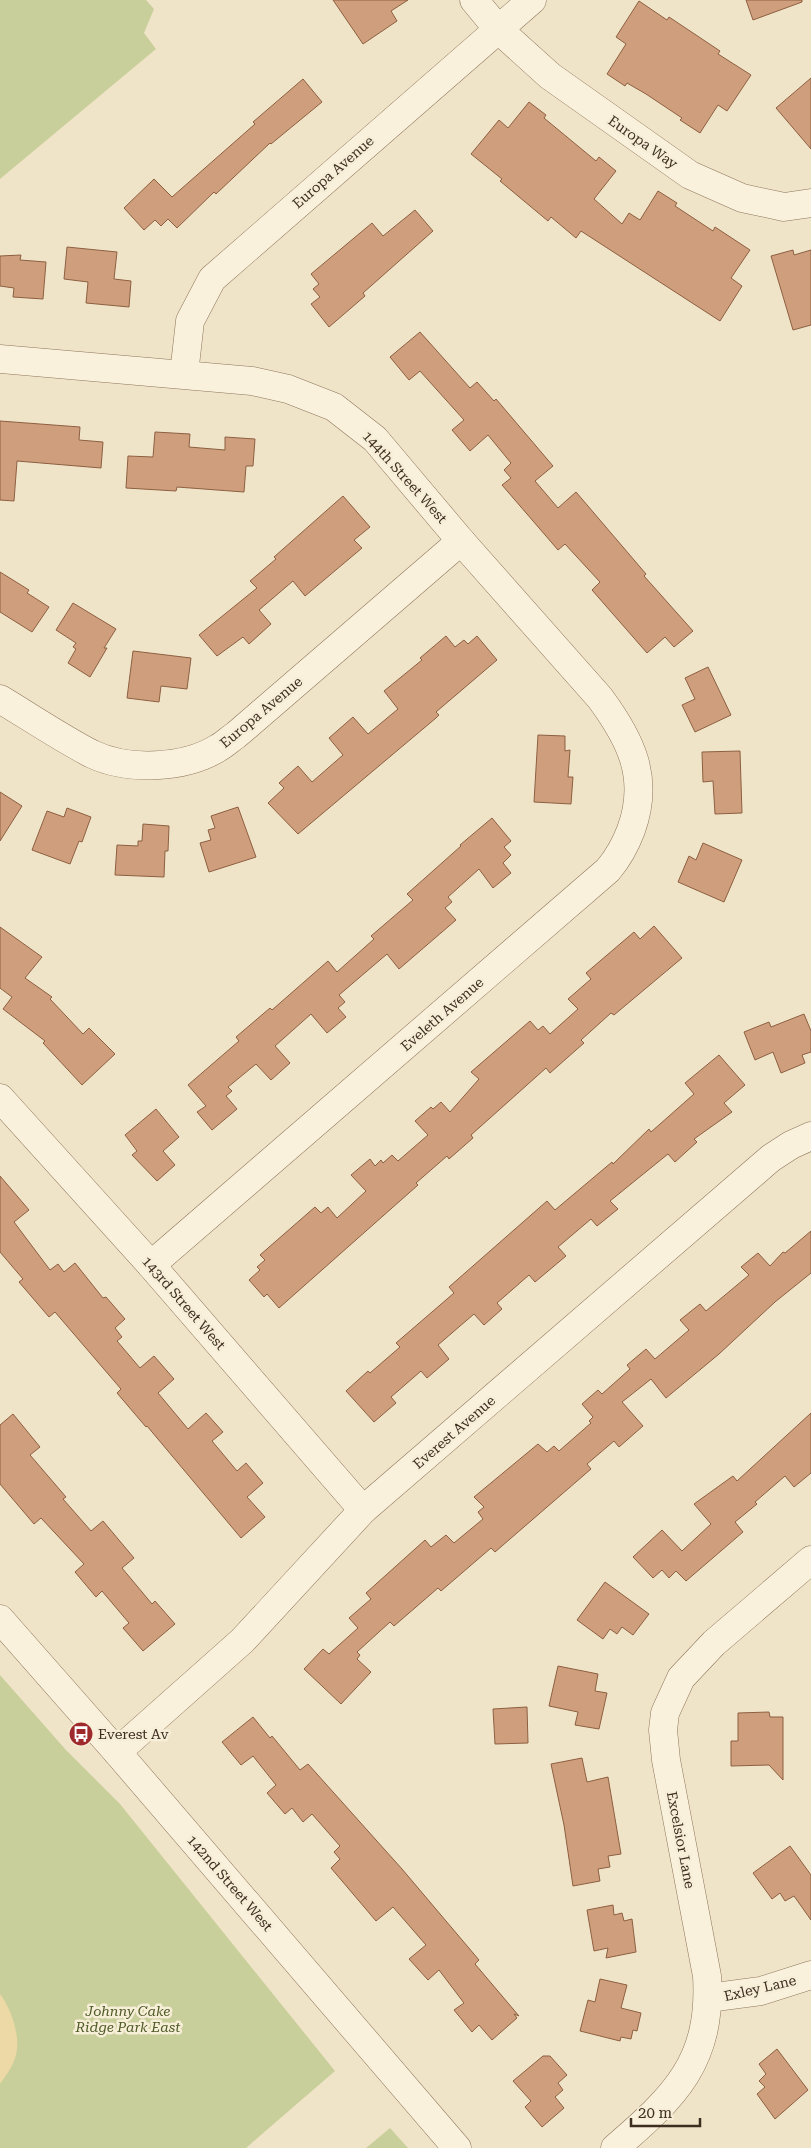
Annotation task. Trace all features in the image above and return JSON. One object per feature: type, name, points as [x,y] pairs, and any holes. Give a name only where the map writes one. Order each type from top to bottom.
[{"type":"street","name":"Europa Way","points":[[474,0],[498,29],[550,76],[690,175],[742,198],[784,207],[811,203]]},
{"type":"street","name":"Europa Avenue","points":[[184,374],[190,321],[212,279],[532,0]]},
{"type":"street","name":"144th Street West","points":[[0,359],[184,374],[252,382],[288,389],[334,407],[375,439],[600,698],[615,718]]},
{"type":"street","name":"Europa Avenue","points":[[0,699],[93,754],[113,761],[131,765],[150,765],[169,764],[196,758],[217,749],[236,735],[461,540]]},
{"type":"street","name":"Eveleth Avenue","points":[[151,1265],[614,863],[627,840],[635,818],[639,795],[639,777],[634,759],[615,718]]},
{"type":"street","name":"143rd Street West","points":[[0,1098],[151,1265],[363,1510]]},
{"type":"street","name":"Everest Avenue","points":[[117,1752],[242,1641],[363,1510],[772,1158],[790,1146],[811,1136]]},
{"type":"street","name":"Excelsior Lane","points":[[615,2148],[670,2098],[686,2075],[697,2052],[708,1998],[707,1976],[666,1760],[663,1730],[666,1713],[681,1678],[694,1663],[714,1643],[811,1560]]},
{"type":"street","name":"142nd Street West","points":[[0,1619],[117,1752],[457,2148]]},
{"type":"street","name":"Exley Lane","points":[[708,1998],[761,1991],[811,1975]]},
{"type":"green space","points":[[0,0],[146,0],[154,9],[144,33],[156,49],[0,179]]},
{"type":"green space","name":"Johnny Cake Ridge Park East","points":[[0,1675],[66,1750],[120,1804],[335,2071],[246,2148],[0,2148]]},
{"type":"green space","points":[[390,2128],[408,2148],[366,2148]]},
{"type":"sand","points":[[0,1994],[13,2020],[17,2042],[13,2063],[0,2084]]},
{"type":"building","points":[[333,0],[408,0],[391,11],[397,21],[363,44]]},
{"type":"building","points":[[746,0],[802,0],[802,2],[753,20]]},
{"type":"building","points":[[639,1],[667,20],[669,17],[720,51],[718,54],[751,75],[727,111],[718,105],[700,133],[680,120],[682,118],[646,94],[627,83],[625,86],[607,74],[626,44],[616,37]]},
{"type":"building","points":[[811,78],[811,149],[776,108]]},
{"type":"building","points":[[303,79],[322,102],[270,143],[216,194],[214,192],[177,228],[168,219],[161,226],[155,220],[144,230],[124,208],[154,179],[172,197],[255,124],[253,122]]},
{"type":"building","points":[[529,102],[546,115],[544,118],[596,161],[599,157],[616,171],[594,199],[622,224],[629,213],[640,220],[658,191],[677,203],[675,206],[713,231],[715,227],[750,250],[731,278],[742,286],[720,321],[581,231],[576,238],[551,217],[548,221],[471,154],[499,120],[508,128]]},
{"type":"building","points":[[415,210],[433,231],[363,293],[365,296],[329,327],[311,304],[320,297],[313,289],[319,284],[311,274],[372,223],[383,236]]},
{"type":"building","points":[[67,247],[117,252],[114,279],[131,281],[129,307],[86,303],[88,282],[64,279]]},
{"type":"building","points":[[793,250],[794,255],[811,250],[811,325],[793,330],[771,256]]},
{"type":"building","points":[[21,255],[20,260],[46,262],[43,299],[13,297],[14,288],[0,286],[0,256]]},
{"type":"building","points":[[420,332],[470,388],[477,382],[494,401],[496,399],[553,466],[535,481],[558,508],[576,492],[646,574],[644,576],[693,631],[674,647],[665,637],[647,653],[592,590],[600,582],[565,544],[558,550],[502,485],[511,478],[504,470],[511,463],[488,435],[470,451],[452,430],[464,420],[420,371],[409,380],[390,357]]},
{"type":"building","points":[[0,421],[80,427],[79,440],[103,442],[101,468],[17,461],[14,501],[0,500]]},
{"type":"building","points":[[155,432],[190,434],[189,447],[225,450],[225,437],[255,439],[253,466],[246,466],[244,492],[177,487],[176,491],[126,488],[128,456],[153,457]]},
{"type":"building","points":[[343,496],[370,527],[354,540],[362,548],[305,596],[293,581],[259,610],[271,624],[249,644],[243,637],[217,656],[199,635],[257,588],[250,581],[276,559],[274,557]]},
{"type":"building","points":[[0,572],[29,590],[27,593],[49,607],[32,632],[0,612]]},
{"type":"building","points":[[73,603],[116,629],[104,648],[107,648],[90,677],[68,663],[76,649],[73,647],[76,643],[56,630]]},
{"type":"building","points":[[446,636],[455,647],[464,640],[468,644],[477,636],[497,660],[436,712],[439,715],[436,718],[298,834],[268,803],[284,788],[279,783],[298,766],[312,782],[343,755],[329,738],[353,717],[368,734],[398,709],[384,691],[422,660],[420,658]]},
{"type":"building","points":[[133,651],[191,658],[187,689],[161,686],[159,702],[127,698]]},
{"type":"building","points":[[708,667],[731,715],[695,732],[682,705],[695,699],[685,678]]},
{"type":"building","points":[[538,735],[565,736],[565,751],[570,750],[568,777],[573,777],[571,804],[534,802]]},
{"type":"building","points":[[740,751],[742,813],[715,814],[713,781],[703,782],[702,752]]},
{"type":"building","points":[[0,792],[22,806],[0,841]]},
{"type":"building","points":[[238,807],[256,857],[209,872],[200,843],[211,840],[208,830],[215,828],[211,816]]},
{"type":"building","points":[[67,808],[91,817],[82,842],[79,841],[70,864],[32,850],[47,811],[64,817]]},
{"type":"building","points":[[492,818],[511,841],[504,847],[511,855],[503,863],[511,873],[493,888],[479,869],[448,897],[452,902],[445,908],[456,920],[399,969],[387,954],[339,995],[345,1002],[338,1008],[346,1017],[327,1033],[311,1014],[275,1046],[290,1063],[271,1080],[256,1064],[228,1087],[232,1091],[226,1096],[237,1109],[212,1130],[197,1112],[206,1106],[188,1085],[239,1041],[236,1037],[270,1008],[272,1010],[328,961],[337,972],[374,939],[371,936],[413,900],[407,894]]},
{"type":"building","points":[[143,824],[169,826],[168,851],[165,851],[164,877],[115,875],[117,845],[138,846],[138,841],[142,841]]},
{"type":"building","points":[[703,843],[742,860],[724,902],[678,882],[689,856],[696,860]]},
{"type":"building","points":[[654,926],[682,958],[614,1015],[611,1013],[581,1040],[584,1043],[550,1073],[546,1068],[471,1135],[473,1138],[449,1159],[447,1156],[416,1183],[418,1185],[279,1308],[267,1294],[264,1297],[249,1280],[260,1270],[257,1267],[265,1260],[260,1255],[315,1207],[321,1213],[328,1207],[337,1218],[366,1191],[351,1175],[370,1159],[375,1166],[381,1160],[383,1163],[392,1155],[398,1161],[428,1135],[415,1121],[431,1107],[433,1109],[441,1102],[450,1112],[479,1079],[471,1072],[530,1021],[538,1030],[543,1026],[550,1034],[578,1009],[568,999],[591,979],[586,973],[634,932],[640,939]]},
{"type":"building","points":[[0,927],[42,957],[25,978],[52,997],[50,999],[83,1034],[89,1028],[115,1054],[82,1085],[43,1043],[45,1041],[3,1009],[12,997],[0,988]]},
{"type":"building","points":[[804,1014],[811,1031],[811,1052],[802,1055],[805,1063],[781,1073],[773,1052],[755,1060],[744,1032],[769,1022],[771,1027]]},
{"type":"building","points":[[719,1055],[745,1085],[724,1103],[732,1112],[694,1139],[697,1142],[675,1162],[668,1154],[610,1201],[618,1209],[597,1226],[591,1219],[558,1247],[566,1256],[535,1282],[529,1275],[497,1303],[502,1309],[484,1325],[474,1314],[438,1345],[449,1359],[427,1378],[421,1371],[391,1397],[396,1403],[374,1422],[346,1391],[368,1371],[370,1373],[400,1347],[396,1343],[454,1293],[449,1287],[547,1201],[555,1210],[612,1162],[613,1164],[649,1129],[651,1132],[694,1094],[685,1083]]},
{"type":"building","points":[[156,1109],[179,1137],[163,1151],[175,1165],[157,1181],[132,1155],[137,1151],[125,1135]]},
{"type":"building","points":[[0,1176],[29,1210],[14,1222],[50,1270],[58,1264],[64,1272],[75,1263],[103,1298],[106,1297],[125,1319],[115,1328],[122,1337],[117,1341],[140,1368],[154,1356],[174,1379],[158,1393],[188,1429],[206,1413],[223,1432],[212,1441],[237,1471],[246,1463],[263,1483],[247,1497],[265,1517],[241,1538],[117,1393],[121,1389],[55,1312],[49,1317],[19,1282],[23,1279],[0,1252]]},
{"type":"building","points":[[811,1231],[811,1273],[775,1302],[719,1354],[666,1398],[651,1379],[622,1402],[643,1426],[619,1447],[614,1441],[587,1464],[591,1469],[495,1552],[491,1548],[441,1591],[438,1588],[394,1626],[390,1622],[357,1652],[360,1655],[357,1659],[371,1672],[341,1704],[304,1669],[323,1649],[329,1654],[358,1628],[349,1618],[371,1599],[366,1593],[425,1540],[431,1547],[446,1535],[454,1543],[483,1519],[478,1512],[484,1507],[474,1497],[538,1444],[547,1452],[554,1446],[559,1451],[591,1423],[589,1421],[593,1417],[582,1404],[598,1390],[602,1394],[630,1369],[627,1365],[646,1349],[655,1359],[689,1330],[680,1320],[700,1304],[706,1311],[749,1275],[741,1267],[758,1253],[770,1266],[783,1252],[785,1253]]},
{"type":"building","points":[[811,1413],[811,1473],[794,1487],[785,1476],[755,1502],[757,1504],[735,1522],[743,1532],[686,1581],[676,1571],[669,1578],[662,1570],[653,1578],[633,1557],[662,1530],[682,1551],[711,1524],[694,1504],[733,1476],[737,1481]]},
{"type":"building","points":[[13,1414],[40,1447],[30,1455],[66,1497],[63,1499],[91,1531],[103,1521],[134,1558],[122,1568],[152,1604],[155,1601],[175,1624],[143,1651],[123,1628],[129,1623],[102,1591],[96,1597],[75,1572],[84,1564],[41,1518],[34,1524],[0,1484],[0,1425]]},
{"type":"building","points":[[605,1582],[649,1614],[633,1635],[622,1627],[617,1634],[610,1629],[603,1639],[577,1620]]},
{"type":"building","points":[[558,1666],[598,1674],[595,1691],[607,1693],[599,1729],[575,1725],[578,1712],[549,1706]]},
{"type":"building","points":[[527,1707],[528,1743],[495,1744],[493,1709]]},
{"type":"building","points":[[769,1712],[770,1717],[783,1717],[783,1780],[769,1765],[731,1766],[731,1741],[738,1741],[738,1713]]},
{"type":"building","points":[[253,1717],[270,1738],[272,1736],[300,1770],[308,1764],[402,1869],[479,1960],[475,1964],[519,2016],[514,2014],[517,2018],[492,2040],[479,2025],[472,2032],[454,2010],[464,2003],[439,1970],[428,1980],[409,1959],[426,1945],[393,1907],[376,1921],[331,1868],[340,1859],[334,1852],[340,1846],[312,1814],[303,1822],[292,1808],[285,1814],[267,1793],[276,1785],[253,1756],[241,1765],[222,1742]]},
{"type":"building","points":[[582,1758],[587,1782],[608,1777],[621,1854],[608,1856],[610,1867],[598,1869],[600,1881],[573,1886],[564,1825],[551,1764]]},
{"type":"building","points":[[790,1846],[811,1875],[811,1920],[794,1896],[785,1901],[780,1893],[772,1899],[753,1873]]},
{"type":"building","points":[[613,1905],[614,1915],[622,1913],[624,1921],[632,1919],[636,1952],[606,1958],[608,1948],[594,1951],[587,1910]]},
{"type":"building","points":[[600,1979],[627,1985],[621,2008],[641,2013],[637,2031],[633,2030],[631,2039],[621,2037],[620,2041],[580,2031],[588,2000],[595,2002]]},
{"type":"building","points":[[777,2049],[808,2090],[775,2119],[757,2094],[765,2087],[759,2081],[766,2074],[759,2064]]},
{"type":"building","points":[[543,2056],[550,2056],[567,2075],[558,2083],[563,2090],[555,2097],[564,2108],[542,2127],[525,2107],[531,2101],[513,2081]]},
{"type":"place","name":"Everest Av","points":[[81,1734]]}]
